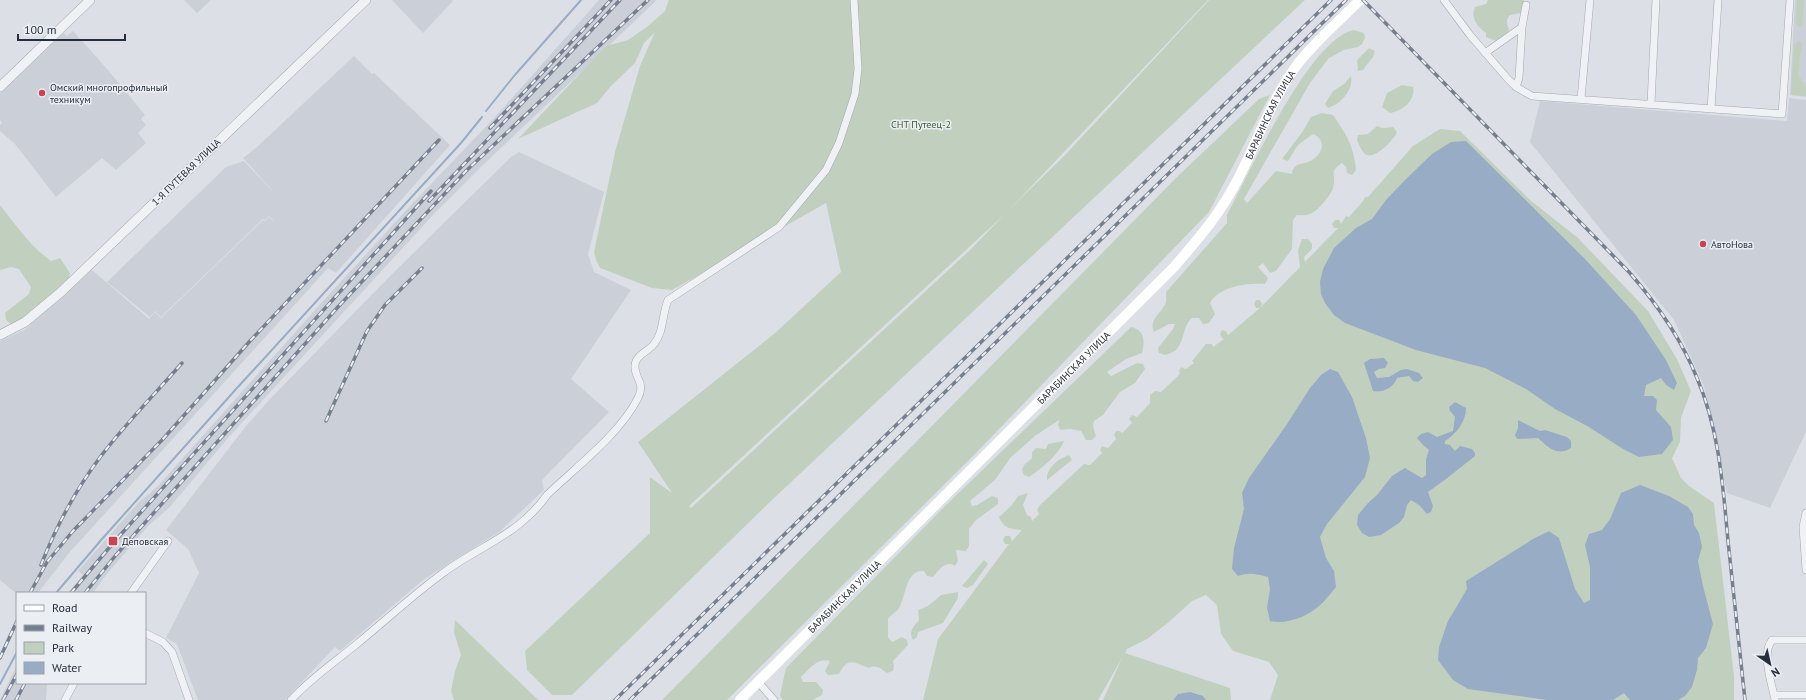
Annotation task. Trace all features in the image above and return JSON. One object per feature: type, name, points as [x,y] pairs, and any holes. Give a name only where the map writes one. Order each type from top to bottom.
[{"type":"main road","name":"БАРАБИНСКАЯ УЛИЦА","points":[[740,700],[1174,267],[1211,224],[1220,211],[1237,180],[1280,92],[1300,61],[1360,0]]},
{"type":"street","points":[[0,86],[90,0]]},
{"type":"street","name":"1-Я ПУТЕВАЯ УЛИЦА","points":[[0,335],[25,322],[61,292],[366,0]]},
{"type":"street","points":[[291,700],[318,673],[337,660],[443,573],[521,524],[538,508],[547,495],[627,417],[642,388],[634,365],[637,358],[655,343],[660,332],[664,309],[668,300],[779,227],[826,170],[839,143],[855,94],[858,68],[854,0]]},
{"type":"street","points":[[1444,0],[1485,53],[1516,87],[1532,96],[1650,103],[1782,114],[1790,0]]},
{"type":"street","points":[[1581,99],[1590,0]]},
{"type":"street","points":[[1650,103],[1656,0]]},
{"type":"street","points":[[1711,109],[1718,0]]},
{"type":"street","points":[[1516,87],[1519,78],[1522,26],[1526,5]]},
{"type":"street","points":[[1485,53],[1522,26]]},
{"type":"street","points":[[1806,513],[1803,527],[1806,570]]},
{"type":"street","points":[[132,592],[168,541]]},
{"type":"street","points":[[146,634],[163,642],[172,652],[189,700]]},
{"type":"street","points":[[1806,640],[1772,640],[1768,650],[1768,670],[1774,697],[1806,696]]},
{"type":"street","points":[[758,682],[774,700]]},
{"type":"street","points":[[65,700],[73,684]]},
{"type":"shaded area","points":[[184,0],[211,0],[197,13]]},
{"type":"shaded area","points":[[392,0],[451,0],[453,1],[423,33]]},
{"type":"shaded area","points":[[599,0],[657,0],[482,166],[433,215],[228,438],[169,508],[149,525],[106,575],[94,592],[69,592],[83,575],[78,571],[138,503],[157,487],[323,301],[411,205],[495,117]]},
{"type":"shaded area","points":[[1795,0],[1806,0],[1806,97],[1790,95]]},
{"type":"shaded area","points":[[73,31],[145,115],[141,119],[146,125],[138,133],[146,143],[116,170],[102,158],[56,197],[15,144],[0,131],[0,125],[2,123],[0,120],[0,93],[63,33],[67,36]]},
{"type":"shaded area","points":[[354,56],[450,145],[336,273],[328,268],[69,553],[39,592],[16,593],[0,580],[0,341],[24,330],[92,270],[149,319],[155,312],[161,318],[263,220],[265,221],[269,217],[273,220],[269,216],[265,220],[263,219],[161,317],[155,311],[150,317],[107,282],[226,167],[244,161],[281,200],[243,158],[257,147]]},
{"type":"shaded area","points":[[1789,98],[1806,100],[1806,432],[1770,508],[1727,493],[1704,386],[1674,320],[1530,142],[1540,101],[1787,121]]},
{"type":"shaded area","points":[[519,152],[604,192],[588,254],[594,272],[631,290],[571,379],[609,412],[542,480],[544,490],[499,532],[423,580],[340,651],[335,647],[285,700],[198,700],[177,644],[166,638],[199,573],[188,549],[166,530],[246,426],[269,400],[391,275],[511,157]]},
{"type":"shaded area","points":[[16,667],[16,684],[47,684],[46,700],[0,700]]},
{"type":"green space","name":"СНТ Путеец-2","points":[[669,0],[1208,0],[1010,209],[1066,154],[1209,0],[1305,0],[773,499],[572,695],[552,695],[527,670],[525,651],[650,533],[650,477],[672,493],[638,442],[774,334],[841,272],[826,203],[672,290],[652,288],[600,268],[594,252],[615,152],[640,66],[655,32],[644,43],[635,63],[611,86],[597,103],[518,139],[606,46],[628,40],[648,26],[665,11]],"holes":[[[1005,214],[970,250],[691,508],[689,506]]]},
{"type":"green space","points":[[1488,0],[1524,0],[1523,10],[1521,13],[1510,15],[1507,22],[1509,29],[1508,32],[1496,41],[1486,37],[1486,33],[1480,28],[1473,15],[1475,7],[1486,4]]},
{"type":"green space","points":[[1797,0],[1804,0],[1802,25],[1798,27],[1796,24]]},
{"type":"green space","points":[[1353,30],[1364,33],[1365,38],[1362,44],[1358,47],[1344,50],[1329,58],[1310,83],[1244,199],[1247,203],[1276,171],[1292,174],[1293,169],[1297,165],[1313,160],[1320,153],[1322,145],[1321,141],[1313,134],[1298,145],[1288,161],[1282,159],[1303,131],[1311,117],[1322,113],[1333,115],[1342,128],[1351,147],[1356,170],[1352,175],[1347,173],[1346,167],[1342,163],[1338,166],[1334,172],[1334,184],[1330,195],[1313,213],[1307,215],[1297,215],[1293,220],[1292,249],[1276,271],[1270,273],[1263,263],[1258,267],[1268,278],[1265,284],[1242,285],[1227,289],[1220,293],[1214,297],[1210,303],[1215,314],[1209,323],[1203,324],[1199,318],[1192,318],[1187,324],[1180,345],[1177,349],[1165,355],[1159,353],[1158,348],[1173,329],[1175,324],[1169,324],[1154,332],[1153,323],[1166,302],[1166,292],[1227,223],[1227,215],[1250,170],[1281,111],[1299,83],[1317,58],[1336,39]]},
{"type":"green space","points":[[1800,41],[1802,48],[1798,74],[1806,87],[1806,96],[1791,95],[1794,44]]},
{"type":"green space","points":[[1369,48],[1375,51],[1373,57],[1363,70],[1358,71],[1357,60]]},
{"type":"green space","points":[[1351,76],[1350,86],[1346,95],[1338,103],[1328,108],[1325,104],[1333,91],[1344,84]]},
{"type":"green space","points":[[1402,85],[1413,87],[1412,96],[1408,104],[1400,110],[1390,113],[1382,107],[1387,93]]},
{"type":"green space","points":[[1270,95],[1209,212],[974,455],[727,700],[662,700],[1177,177],[1259,99]]},
{"type":"green space","points":[[1377,126],[1382,128],[1393,127],[1397,132],[1392,140],[1383,149],[1373,155],[1365,154],[1357,140],[1358,135],[1368,134]]},
{"type":"green space","points":[[1440,129],[1460,131],[1530,200],[1578,238],[1648,311],[1677,359],[1691,391],[1681,418],[1680,442],[1672,458],[1681,478],[1689,486],[1714,503],[1734,676],[1734,700],[1270,700],[1278,675],[1269,662],[1233,651],[1221,634],[1217,605],[1206,595],[1192,601],[1169,622],[1147,639],[1127,649],[1125,653],[1230,688],[1231,700],[1103,700],[1122,658],[1098,700],[923,700],[938,639],[1009,544],[1005,544],[1003,540],[1005,536],[1010,536],[1012,541],[1022,530],[1011,529],[1003,524],[999,517],[1012,505],[1018,496],[1028,493],[1023,505],[1027,515],[1031,517],[1032,521],[1039,514],[1037,510],[1040,505],[1084,464],[1090,465],[1102,453],[1100,450],[1102,446],[1108,448],[1116,439],[1114,435],[1116,431],[1120,431],[1122,433],[1132,423],[1129,419],[1132,415],[1137,417],[1150,403],[1150,395],[1155,391],[1161,392],[1180,374],[1179,371],[1181,367],[1186,369],[1194,363],[1192,361],[1206,344],[1212,344],[1213,347],[1224,339],[1220,334],[1222,330],[1226,331],[1228,335],[1260,308],[1256,308],[1254,304],[1256,300],[1260,300],[1262,304],[1261,307],[1300,267],[1298,250],[1302,239],[1308,239],[1312,244],[1312,249],[1304,257],[1305,262],[1338,228],[1334,228],[1332,224],[1335,220],[1339,220],[1341,224],[1346,216],[1349,217],[1365,197],[1368,197],[1413,146]]},
{"type":"green space","points":[[0,205],[36,249],[51,261],[60,258],[70,273],[69,279],[23,319],[11,324],[6,320],[5,313],[29,294],[31,287],[19,269],[11,267],[0,270]]},
{"type":"green space","points":[[1131,327],[1136,328],[1143,337],[1144,344],[1142,353],[1126,359],[1107,372],[1111,376],[1137,363],[1143,364],[1145,369],[1135,383],[1120,392],[1103,415],[1094,421],[1093,426],[1096,436],[1092,440],[1086,440],[1081,431],[1070,429],[1060,430],[1058,425],[1059,420],[1035,436],[1011,457],[995,480],[970,501],[972,506],[977,505],[992,496],[998,498],[998,504],[975,521],[969,529],[969,546],[966,551],[956,550],[958,561],[955,566],[948,564],[943,566],[933,577],[927,576],[924,571],[913,574],[907,584],[899,608],[888,619],[888,637],[892,642],[902,637],[907,640],[908,645],[893,661],[893,671],[887,673],[876,667],[869,668],[852,662],[846,665],[839,674],[828,675],[825,671],[830,661],[826,660],[818,662],[801,677],[803,682],[816,682],[823,690],[822,695],[813,700],[782,700],[780,695],[786,668],[945,506]]},
{"type":"green space","points":[[1064,441],[1054,457],[1044,466],[1029,477],[1024,475],[1022,470],[1024,465],[1032,458],[1032,452],[1036,448],[1046,449],[1048,444]]},
{"type":"green space","points":[[1069,455],[1072,460],[1047,480],[1048,472],[1054,464]]},
{"type":"green space","points":[[984,560],[988,564],[973,585],[967,588],[962,586]]},
{"type":"green space","points":[[958,592],[958,598],[943,623],[918,632],[917,637],[913,640],[911,631],[919,620],[918,610],[928,606],[941,595]]},
{"type":"green space","points":[[455,620],[539,700],[454,700],[451,691],[455,671],[461,655],[454,632]]},
{"type":"water","points":[[1466,141],[1585,259],[1636,315],[1666,360],[1677,383],[1674,390],[1666,385],[1661,378],[1646,385],[1644,396],[1653,396],[1657,400],[1656,410],[1671,427],[1673,440],[1662,454],[1639,457],[1623,449],[1589,427],[1555,409],[1526,389],[1485,368],[1416,350],[1345,323],[1334,315],[1325,303],[1321,294],[1320,282],[1323,269],[1334,248],[1356,228],[1372,219],[1386,200],[1432,154],[1451,142]]},
{"type":"water","points":[[1384,358],[1388,363],[1385,368],[1374,372],[1377,378],[1389,377],[1401,370],[1407,369],[1419,373],[1423,378],[1418,382],[1413,381],[1409,376],[1397,378],[1388,389],[1373,391],[1364,363],[1370,359]]},
{"type":"water","points":[[1330,369],[1338,372],[1352,397],[1366,438],[1370,458],[1365,477],[1327,524],[1320,537],[1326,558],[1334,571],[1336,587],[1321,604],[1308,614],[1289,621],[1270,621],[1267,608],[1270,589],[1268,577],[1253,574],[1238,576],[1232,569],[1234,548],[1244,509],[1242,493],[1249,478],[1310,388],[1321,375]]},
{"type":"water","points":[[1455,402],[1466,408],[1466,413],[1460,427],[1445,441],[1445,444],[1450,445],[1455,451],[1460,446],[1472,449],[1475,456],[1428,492],[1433,506],[1431,512],[1427,514],[1419,505],[1411,500],[1407,505],[1404,517],[1399,523],[1381,535],[1369,537],[1362,533],[1357,525],[1358,515],[1392,476],[1405,468],[1422,478],[1426,475],[1426,459],[1429,450],[1417,438],[1421,434],[1428,432],[1437,437],[1453,431],[1455,417],[1450,411],[1449,407]]},
{"type":"water","points":[[1518,420],[1540,431],[1545,430],[1567,437],[1571,441],[1571,448],[1561,452],[1553,450],[1538,438],[1517,439],[1515,435],[1518,428]]},
{"type":"water","points":[[1640,485],[1669,496],[1688,507],[1693,514],[1694,525],[1699,533],[1702,547],[1698,561],[1713,624],[1706,648],[1698,658],[1697,670],[1692,687],[1685,696],[1678,700],[1630,700],[1624,693],[1613,700],[1547,700],[1468,689],[1453,680],[1438,660],[1439,647],[1448,621],[1467,589],[1466,581],[1533,539],[1549,531],[1559,538],[1575,589],[1584,603],[1590,600],[1590,567],[1585,545],[1589,534],[1602,530],[1610,519],[1621,493]]},
{"type":"water","points":[[1190,692],[1203,696],[1206,700],[1173,700],[1178,694]]},
{"type":"waterway","points":[[486,111],[514,76],[581,0]]},
{"type":"waterway","points":[[57,592],[102,539],[237,388],[461,143],[482,117]]},
{"type":"waterway","points":[[0,684],[16,654]]},
{"type":"railway","points":[[490,128],[611,0]]},
{"type":"railway","points":[[429,201],[620,0]]},
{"type":"railway","points":[[86,592],[116,555],[337,308],[467,170],[648,0]]},
{"type":"railway","points":[[615,700],[1331,0]]},
{"type":"railway","points":[[630,700],[1346,0]]},
{"type":"railway","points":[[1363,0],[1629,272],[1659,309],[1684,349],[1704,397],[1719,458],[1745,700]]},
{"type":"railway","points":[[31,592],[47,562],[73,531],[163,439],[250,341],[439,140]]},
{"type":"railway","points":[[72,592],[114,542],[431,191]]},
{"type":"railway","points":[[326,421],[367,331],[385,305],[422,268]]},
{"type":"railway","points":[[41,565],[67,509],[101,456],[120,432],[182,363]]},
{"type":"railway","points":[[0,658],[16,623]]},
{"type":"railway","points":[[3,700],[16,676]]},
{"type":"railway","points":[[16,700],[24,684]]},
{"type":"place","name":"Омский многопрофильный техникум","points":[[42,93]]},
{"type":"place","name":"АвтоНова","points":[[1703,244]]},
{"type":"place","name":"Деповская","points":[[113,541]]}]
